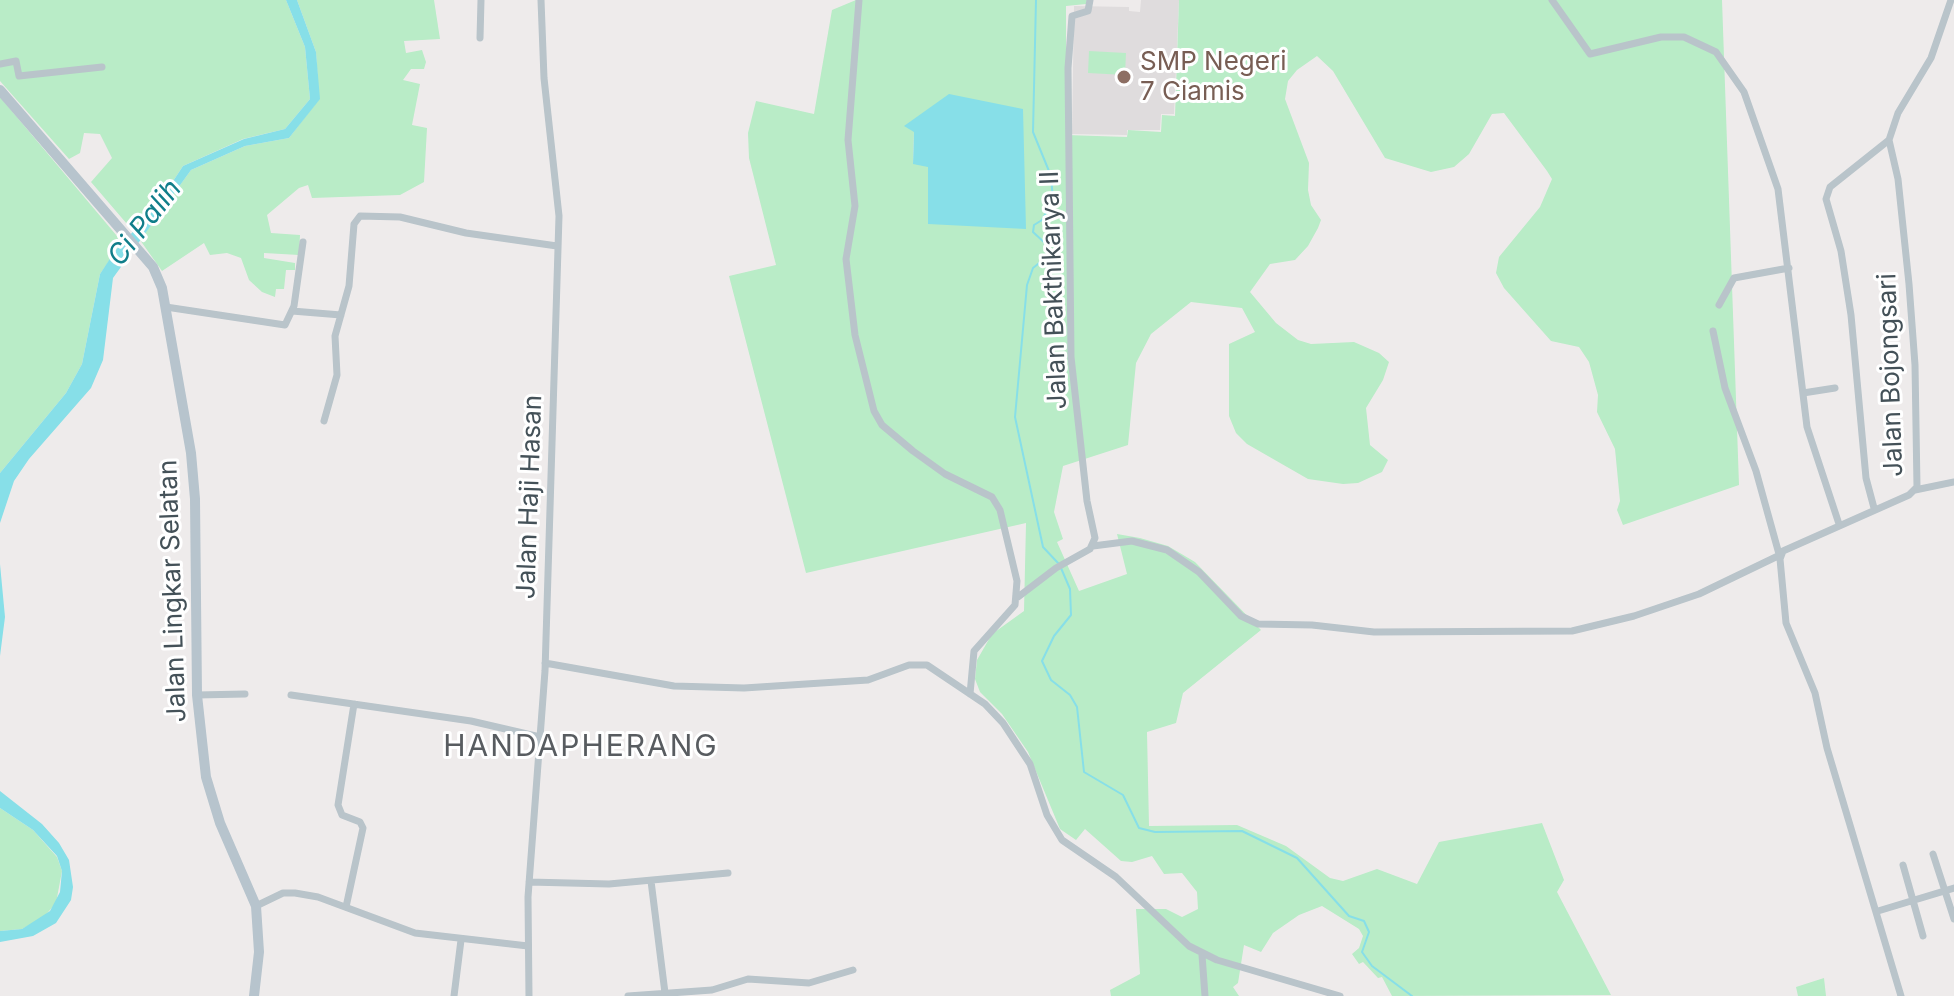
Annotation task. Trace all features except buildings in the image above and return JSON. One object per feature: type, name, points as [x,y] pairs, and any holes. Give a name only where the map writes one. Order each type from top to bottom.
[{"type":"street","points":[[480,38],[481,0]]},
{"type":"street","name":"Jalan Haji Hasan","points":[[529,996],[529,882],[545,663],[558,188],[544,78],[541,0]]},
{"type":"street","points":[[859,0],[848,140],[855,206],[846,259],[855,335],[874,411],[889,433],[922,458],[945,474],[992,497],[1000,510],[1018,597]]},
{"type":"street","name":"Jalan Bakthikarya II","points":[[1090,0],[1088,11],[1072,16],[1068,68],[1071,357],[1087,501],[1093,521],[1093,546]]},
{"type":"street","points":[[1552,0],[1590,54],[1674,36],[1698,42],[1716,52],[1744,92],[1771,163],[1784,215],[1803,393],[1812,445],[1839,524]]},
{"type":"street","points":[[1874,508],[1866,478],[1851,315],[1841,251],[1826,199],[1830,187],[1889,140],[1898,113],[1931,58],[1951,0]]},
{"type":"street","points":[[0,64],[16,61],[19,76],[102,67]]},
{"type":"street","name":"Jalan Lingkar Selatan","points":[[0,90],[153,267],[166,307],[195,499],[197,695],[212,800],[256,906],[259,952],[254,996]]},
{"type":"street","name":"Jalan Bojongsari","points":[[1093,546],[1132,541],[1167,550],[1199,572],[1241,616],[1258,624],[1312,625],[1359,632],[1548,632],[1634,616],[1699,594],[1915,490],[1914,352],[1898,179],[1889,140]]},
{"type":"street","points":[[324,421],[337,375],[335,336],[349,286],[354,224],[360,216],[400,217],[466,233],[557,246]]},
{"type":"street","points":[[166,307],[282,326],[292,311],[303,242]]},
{"type":"street","points":[[1719,305],[1734,278],[1789,268]]},
{"type":"street","points":[[292,311],[341,315]]},
{"type":"street","points":[[1713,331],[1728,400],[1756,471],[1780,554],[1786,623],[1815,693],[1827,748],[1901,996]]},
{"type":"street","points":[[1803,393],[1835,388]]},
{"type":"street","points":[[1915,490],[1954,482]]},
{"type":"street","points":[[970,694],[972,658],[977,643],[1006,616],[1018,597],[1059,566],[1093,546]]},
{"type":"street","points":[[545,663],[674,686],[744,688],[868,680],[922,664],[992,710],[1020,746],[1051,825],[1062,840],[1116,877],[1167,927],[1202,955],[1340,996]]},
{"type":"street","points":[[197,695],[245,694]]},
{"type":"street","points":[[291,695],[471,721],[540,737]]},
{"type":"street","points":[[346,907],[363,828],[360,822],[342,815],[338,805],[350,749],[354,704]]},
{"type":"street","points":[[1933,854],[1954,919]]},
{"type":"street","points":[[1903,865],[1923,936]]},
{"type":"street","points":[[529,882],[651,881],[728,873]]},
{"type":"street","points":[[651,881],[665,993]]},
{"type":"street","points":[[1878,911],[1954,888]]},
{"type":"street","points":[[256,906],[283,893],[295,893],[346,907],[415,933],[528,946]]},
{"type":"street","points":[[454,996],[461,940]]},
{"type":"street","points":[[1202,955],[1205,996]]},
{"type":"street","points":[[628,996],[712,990],[748,979],[809,983],[853,970]]},
{"type":"shaded area","name":"SMP Negeri 7 Ciamis","points":[[1141,0],[1179,0],[1174,114],[1161,114],[1160,130],[1127,130],[1127,135],[1072,134],[1074,6],[1129,7],[1129,11],[1140,12]]},
{"type":"green space","points":[[0,0],[286,0],[305,47],[310,99],[285,129],[243,139],[183,166],[156,207],[133,231],[91,182],[112,158],[100,134],[84,133],[80,153],[69,159],[0,81]]},
{"type":"green space","points":[[297,0],[434,0],[440,39],[404,41],[406,53],[422,50],[426,62],[424,69],[411,69],[403,80],[420,84],[412,125],[427,128],[424,182],[400,195],[312,198],[308,185],[299,188],[267,215],[271,233],[300,235],[299,255],[264,253],[264,258],[295,263],[295,270],[286,270],[284,289],[276,289],[275,297],[262,292],[249,280],[241,258],[227,253],[210,255],[204,243],[162,271],[140,240],[191,170],[245,146],[289,138],[319,99],[316,52]]},
{"type":"green space","points":[[856,0],[1087,0],[1086,4],[1066,6],[1066,135],[1127,137],[1128,130],[1161,132],[1162,115],[1175,116],[1179,0],[1722,0],[1739,485],[1623,525],[1617,510],[1620,501],[1615,449],[1597,412],[1598,395],[1589,362],[1579,347],[1551,341],[1504,288],[1496,273],[1499,257],[1540,207],[1552,179],[1547,171],[1504,113],[1492,114],[1469,154],[1454,167],[1431,172],[1385,158],[1333,71],[1317,56],[1297,70],[1288,81],[1285,99],[1309,163],[1311,205],[1321,220],[1308,246],[1295,260],[1270,264],[1250,292],[1276,323],[1298,340],[1311,344],[1354,342],[1379,353],[1389,362],[1383,380],[1366,408],[1370,445],[1388,460],[1382,472],[1358,483],[1308,479],[1247,444],[1236,433],[1229,416],[1229,344],[1255,332],[1242,308],[1191,302],[1151,334],[1136,363],[1128,445],[1063,466],[1054,512],[1063,539],[1057,542],[1079,591],[1127,574],[1117,534],[1140,538],[1168,546],[1195,562],[1261,630],[1183,693],[1176,723],[1147,732],[1149,826],[1237,825],[1286,846],[1330,878],[1343,881],[1377,869],[1417,884],[1439,842],[1542,823],[1564,880],[1557,892],[1611,995],[1392,996],[1382,977],[1378,978],[1363,962],[1359,964],[1352,954],[1359,948],[1363,936],[1359,929],[1322,906],[1299,915],[1273,933],[1261,952],[1244,945],[1238,983],[1233,987],[1239,996],[1111,996],[1110,990],[1140,974],[1136,909],[1166,909],[1182,917],[1198,909],[1197,892],[1182,873],[1164,874],[1152,856],[1132,862],[1121,861],[1085,829],[1076,840],[1060,829],[1028,752],[1002,714],[980,692],[975,679],[977,660],[992,634],[1024,611],[1026,523],[806,573],[729,276],[776,265],[749,158],[748,133],[756,101],[814,114],[832,10]],"holes":[[[914,131],[1026,229],[928,166],[913,163]]]},
{"type":"green space","points":[[1089,51],[1126,53],[1125,75],[1088,73]]},
{"type":"green space","points":[[0,97],[122,242],[100,274],[82,364],[66,393],[0,473]]},
{"type":"green space","points":[[0,808],[33,830],[57,857],[62,871],[56,903],[43,918],[22,929],[0,931]]},
{"type":"green space","points":[[1824,978],[1826,996],[1798,996],[1796,987]]},
{"type":"water","name":"Ci Palih","points":[[286,0],[297,0],[316,52],[320,99],[289,138],[245,146],[191,170],[113,278],[103,360],[91,388],[29,459],[14,481],[0,523],[0,473],[66,393],[82,364],[100,274],[115,251],[156,207],[183,166],[244,139],[285,129],[310,99],[305,47]]},
{"type":"water","points":[[949,94],[1023,109],[1026,229],[928,224],[928,167],[913,164],[914,132],[904,126]]},
{"type":"water","points":[[0,564],[5,617],[0,656]]},
{"type":"water","points":[[0,791],[42,824],[59,843],[69,860],[73,887],[71,900],[56,923],[33,936],[0,942],[0,931],[22,929],[50,911],[60,892],[62,871],[57,856],[33,830],[0,808]]},
{"type":"waterway","points":[[1036,0],[1033,132],[1051,176],[1053,200],[1042,220],[1034,225],[1033,232],[1046,244],[1049,255],[1033,268],[1027,285],[1015,417],[1043,547],[1058,563]]},
{"type":"waterway","points":[[1061,568],[1070,589],[1071,615],[1054,636],[1042,661],[1051,680],[1070,695],[1077,707],[1084,772],[1123,795],[1139,828],[1155,832],[1242,831],[1297,858],[1349,916],[1364,921],[1369,932],[1362,952],[1372,966],[1412,996]]},
{"type":"place","name":"SMP Negeri 7 Ciamis","points":[[1124,77]]},
{"type":"district","name":"HANDAPHERANG","points":[[581,747]]}]
